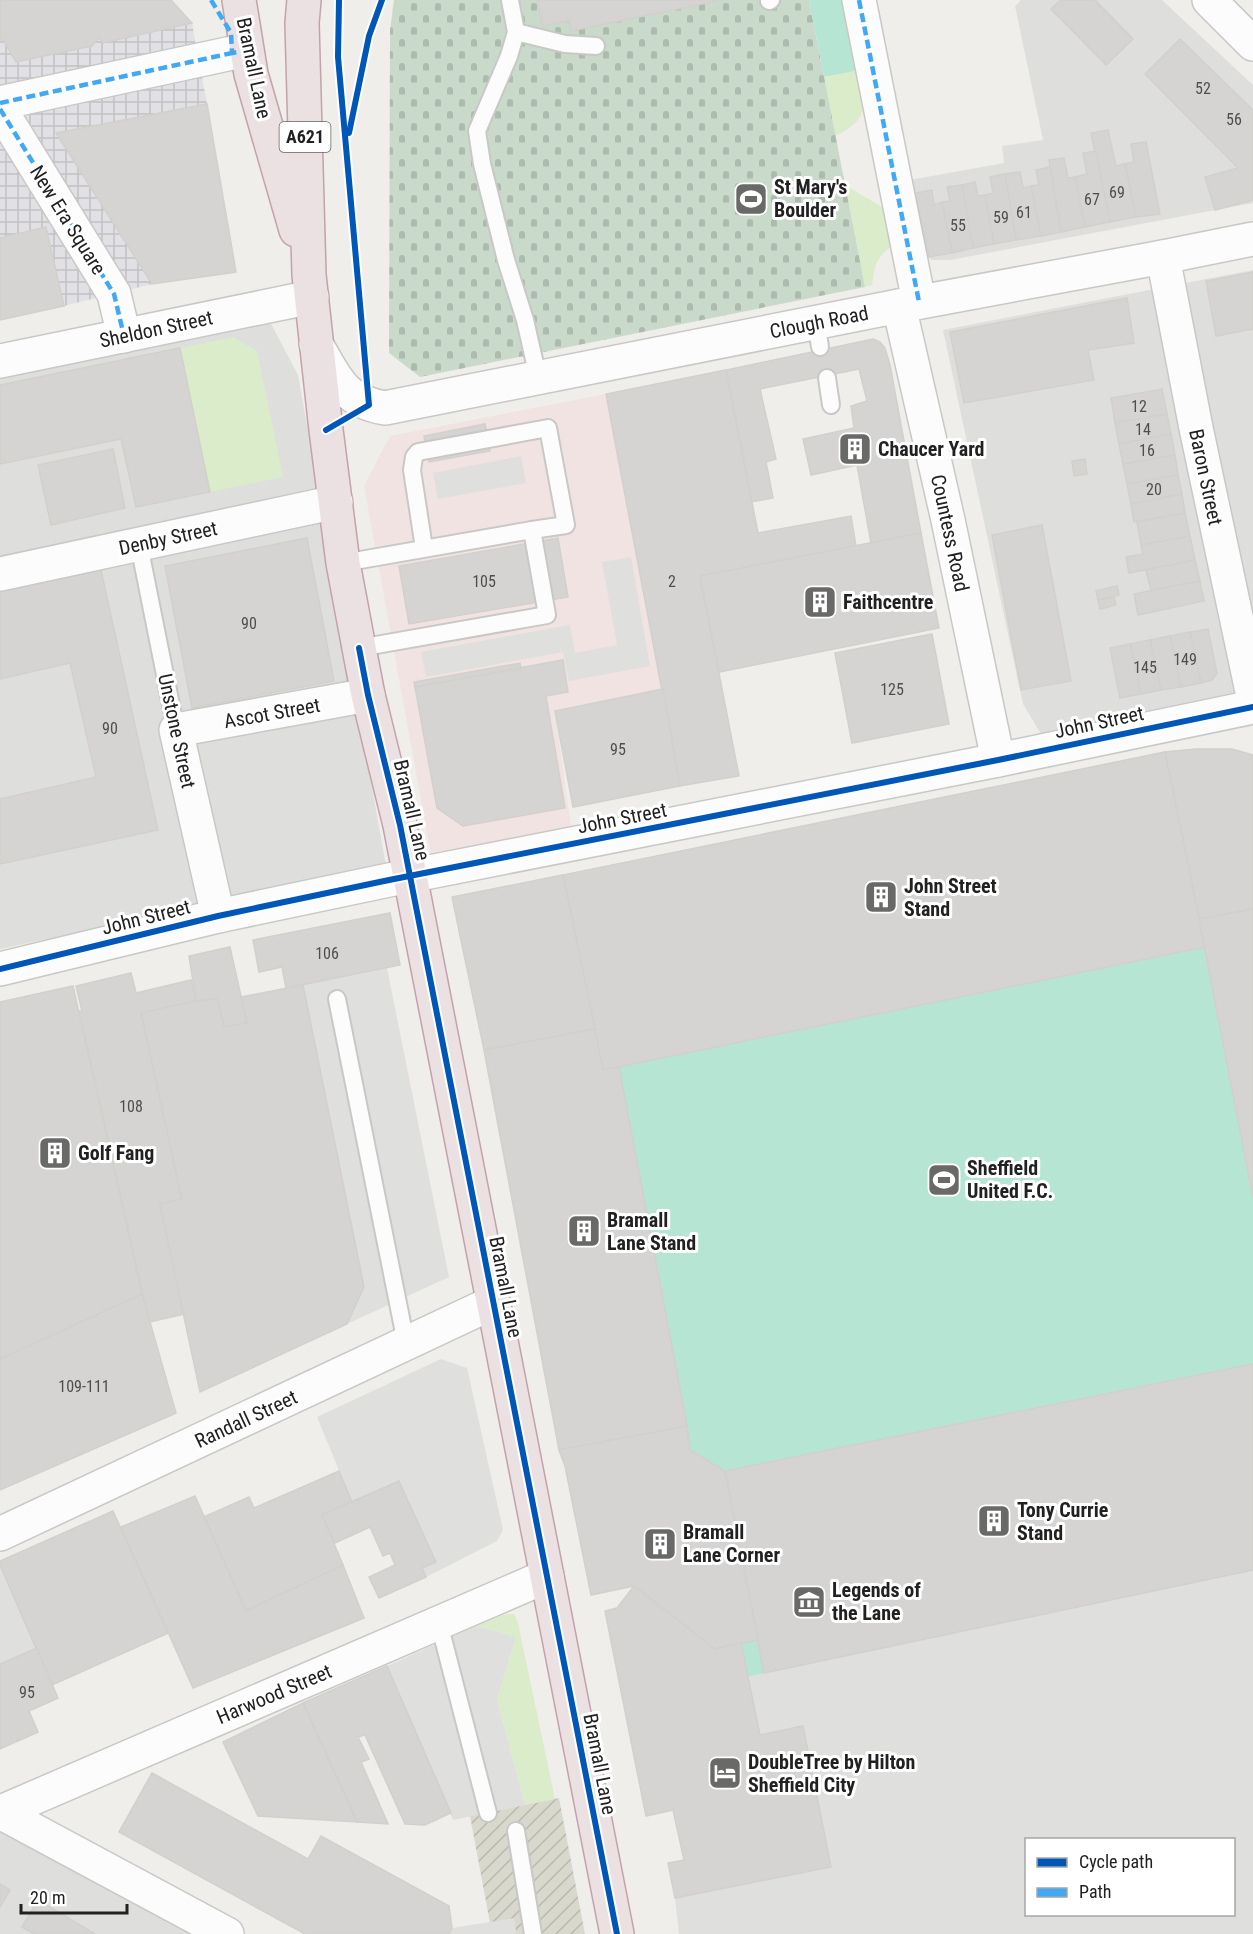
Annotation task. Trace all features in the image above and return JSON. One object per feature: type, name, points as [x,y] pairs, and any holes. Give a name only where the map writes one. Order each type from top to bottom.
[{"type":"highway","name":"Bramall Lane","points":[[239,0],[251,74],[310,286]]},
{"type":"highway","name":"Bramall Lane","points":[[304,0],[302,24],[310,286],[343,563],[368,695],[400,825],[616,1934]]},
{"type":"street","name":"Countess Road","points":[[859,0],[909,304],[948,520],[998,760]]},
{"type":"street","points":[[1209,0],[1253,44]]},
{"type":"street","points":[[0,103],[232,53]]},
{"type":"street","name":"New Era Square","points":[[0,109],[114,294],[124,336]]},
{"type":"street","name":"Clough Road","points":[[385,408],[538,377],[818,335],[909,304],[1253,239]]},
{"type":"street","name":"Baron Street","points":[[1163,257],[1196,429],[1253,696]]},
{"type":"street","name":"Sheldon Street","points":[[0,361],[278,303],[310,286]]},
{"type":"street","name":"Bramall Lane","points":[[316,344],[338,381],[352,397],[369,405],[385,408]]},
{"type":"street","name":"Denby Street","points":[[0,574],[336,502]]},
{"type":"street","name":"Ascot Street","points":[[176,730],[368,695]]},
{"type":"street","name":"John Street","points":[[0,969],[218,916],[410,876],[1253,708]]},
{"type":"street","name":"Unstone Street","points":[[176,730],[218,916]]},
{"type":"street","name":"Randall Street","points":[[0,1534],[492,1303]]},
{"type":"street","name":"Harwood Street","points":[[1,1812],[547,1576]]},
{"type":"street","points":[[1,1812],[226,1934]]},
{"type":"lane","points":[[510,0],[516,32],[509,56],[477,131],[482,164],[506,260],[525,320],[538,377]]},
{"type":"lane","points":[[516,32],[565,44],[596,46]]},
{"type":"lane","points":[[827,378],[831,405]]},
{"type":"lane","points":[[343,563],[566,525],[548,428],[418,452],[414,456],[411,470],[424,548]]},
{"type":"lane","points":[[359,648],[547,615],[532,530]]},
{"type":"lane","name":"Unstone Street","points":[[139,545],[176,730]]},
{"type":"lane","points":[[337,999],[406,1343]]},
{"type":"lane","points":[[439,1623],[488,1813]]},
{"type":"lane","points":[[516,1831],[533,1934]]},
{"type":"shaded area","points":[[1021,0],[1162,0],[1253,85],[1253,203],[950,260],[932,260],[923,254],[904,181],[1004,163],[1002,146],[1043,140],[1015,6]]},
{"type":"shaded area","points":[[192,23],[207,104],[56,133],[152,284],[64,306],[46,228],[0,238],[0,40],[3,40],[16,62],[99,38],[103,43]]},
{"type":"shaded area","points":[[1253,270],[1253,707],[1050,749],[1023,704],[943,330]]},
{"type":"shaded area","points":[[269,320],[298,375],[386,866],[0,949],[0,376]]},
{"type":"shaded area","points":[[606,394],[663,689],[555,711],[572,834],[432,860],[364,486],[390,436]]},
{"type":"shaded area","points":[[521,456],[526,483],[438,499],[433,473]]},
{"type":"shaded area","points":[[631,557],[650,666],[569,681],[563,652],[426,677],[421,652],[570,625],[575,653],[617,645],[602,562]]},
{"type":"shaded area","points":[[387,968],[449,1277],[347,1324],[364,1287],[303,985]]},
{"type":"shaded area","points":[[441,1359],[467,1368],[503,1530],[497,1541],[426,1577],[422,1568],[436,1562],[400,1481],[352,1502],[317,1417]]},
{"type":"shaded area","points":[[0,1565],[37,1648],[0,1664]]},
{"type":"shaded area","points":[[1253,1570],[1253,1934],[679,1934],[675,1898],[831,1866],[803,1727],[760,1735],[748,1677]]},
{"type":"shaded area","points":[[476,1626],[516,1637],[497,1700],[525,1805],[453,1820],[387,1666]]},
{"type":"shaded area","points":[[559,1798],[585,1934],[516,1934],[514,1919],[490,1923],[470,1816]]},
{"type":"shaded area","points":[[0,1812],[226,1934],[0,1934]]},
{"type":"shaded area","points":[[514,1918],[516,1934],[449,1934],[452,1928]]},
{"type":"green space","points":[[394,0],[809,0],[865,287],[420,377],[389,353],[390,31]]},
{"type":"green space","points":[[809,0],[852,0],[865,69],[824,77]]},
{"type":"green space","points":[[865,69],[865,101],[860,117],[854,124],[835,136],[824,77]]},
{"type":"green space","points":[[845,185],[887,210],[898,243],[881,255],[874,271],[872,285],[865,287]]},
{"type":"green space","points":[[233,337],[257,351],[283,477],[210,492],[180,348]]},
{"type":"green space","points":[[1232,749],[1253,755],[1253,1570],[748,1677],[635,1586],[591,1595],[565,1466],[559,1450],[484,1050],[452,897],[701,847]]},
{"type":"green space","points":[[505,1614],[514,1614],[518,1623],[555,1799],[525,1805],[497,1700],[516,1637],[476,1626]]},
{"type":"building","points":[[0,0],[171,0],[192,23],[103,43],[99,38],[92,46],[16,62],[3,40],[0,40]]},
{"type":"building","points":[[537,0],[721,0],[571,31],[569,21],[543,26]]},
{"type":"building","points":[[1061,0],[1095,0],[1133,39],[1106,65],[1051,9]]},
{"type":"building","points":[[1180,39],[1253,110],[1253,200],[1215,210],[1205,177],[1238,168],[1145,74]]},
{"type":"building","points":[[207,104],[236,272],[152,284],[56,133]]},
{"type":"building","points":[[1108,130],[1116,166],[1125,164],[1136,217],[1110,222],[1091,133]]},
{"type":"building","points":[[1146,142],[1160,214],[1136,217],[1125,164],[1134,162],[1131,144]]},
{"type":"building","points":[[1096,151],[1110,222],[1085,227],[1075,177],[1087,174],[1083,153]]},
{"type":"building","points":[[1064,158],[1068,178],[1075,177],[1085,227],[1061,232],[1049,160]]},
{"type":"building","points":[[1050,167],[1061,232],[1041,236],[1031,186],[1039,185],[1036,170]]},
{"type":"building","points":[[1020,172],[1023,188],[1031,186],[1041,236],[1016,240],[1005,174]]},
{"type":"building","points":[[1005,174],[1016,240],[994,244],[985,195],[993,193],[990,177]]},
{"type":"building","points":[[975,182],[978,196],[985,195],[994,244],[973,248],[962,185]]},
{"type":"building","points":[[962,185],[973,248],[952,253],[942,202],[950,201],[947,187]]},
{"type":"building","points":[[932,190],[934,205],[942,202],[952,253],[929,257],[915,193]]},
{"type":"building","points":[[46,227],[64,306],[0,320],[0,238]]},
{"type":"building","points":[[1253,272],[1253,329],[1216,336],[1206,281]]},
{"type":"building","points":[[1127,298],[1134,343],[1088,350],[1094,380],[964,403],[950,332]]},
{"type":"building","name":"Chaucer Yard","points":[[873,339],[885,348],[890,365],[921,533],[871,543],[857,465],[811,475],[803,439],[854,428],[851,406],[867,401],[859,369],[760,389],[776,459],[766,462],[773,498],[751,502],[726,370]]},
{"type":"building","points":[[180,348],[210,492],[136,507],[121,439],[0,464],[0,385]]},
{"type":"building","points":[[726,370],[758,533],[851,516],[856,546],[700,576],[739,776],[680,786],[606,394]]},
{"type":"building","points":[[1162,389],[1167,414],[1115,423],[1111,398]]},
{"type":"building","points":[[1167,414],[1171,434],[1119,444],[1115,423]]},
{"type":"building","points":[[485,424],[490,451],[429,462],[424,436]]},
{"type":"building","points":[[1171,434],[1175,455],[1123,464],[1119,444]]},
{"type":"building","points":[[113,449],[125,508],[51,525],[38,465]]},
{"type":"building","points":[[1175,455],[1178,475],[1127,484],[1123,464]]},
{"type":"building","points":[[1085,459],[1087,474],[1074,476],[1072,461]]},
{"type":"building","points":[[1178,475],[1182,494],[1131,504],[1127,484]]},
{"type":"building","points":[[1182,494],[1185,513],[1134,522],[1131,504]]},
{"type":"building","points":[[1185,513],[1190,536],[1141,545],[1137,522]]},
{"type":"building","points":[[1042,525],[1071,681],[1021,690],[992,535]]},
{"type":"building","name":"Faithcentre","points":[[921,533],[939,628],[719,672],[700,576]]},
{"type":"building","points":[[1190,536],[1195,560],[1129,573],[1126,557],[1143,554],[1141,545]]},
{"type":"building","points":[[307,538],[334,681],[192,708],[165,566]]},
{"type":"building","points":[[558,538],[568,597],[409,624],[399,566]]},
{"type":"building","points":[[1195,560],[1200,581],[1151,590],[1146,570]]},
{"type":"building","points":[[101,570],[158,830],[0,864],[0,799],[96,777],[70,663],[0,679],[0,592]]},
{"type":"building","points":[[1200,581],[1204,601],[1138,615],[1134,594]]},
{"type":"building","points":[[1117,586],[1119,595],[1098,600],[1096,591]]},
{"type":"building","points":[[1114,597],[1116,605],[1100,609],[1098,600]]},
{"type":"building","points":[[1208,629],[1217,673],[1212,680],[1201,683],[1190,632]]},
{"type":"building","points":[[1190,632],[1201,683],[1181,687],[1170,636]]},
{"type":"building","points":[[932,634],[949,724],[852,743],[835,653]]},
{"type":"building","points":[[1170,636],[1181,687],[1161,690],[1150,640]]},
{"type":"building","points":[[1150,640],[1161,690],[1141,694],[1130,644]]},
{"type":"building","points":[[1130,644],[1141,694],[1120,698],[1110,648]]},
{"type":"building","points":[[563,660],[568,692],[546,696],[565,808],[463,826],[437,808],[415,687]]},
{"type":"building","points":[[520,663],[521,668],[415,687],[414,682]]},
{"type":"building","points":[[663,689],[680,786],[573,807],[555,711]]},
{"type":"building","points":[[1232,749],[1253,755],[1253,909],[1199,919],[1165,752]]},
{"type":"building","name":"John Street Stand","points":[[1165,752],[1205,947],[603,1070],[563,875]]},
{"type":"building","points":[[563,875],[595,1029],[484,1050],[452,897]]},
{"type":"building","points":[[1253,909],[1253,1198],[1199,919]]},
{"type":"building","points":[[390,913],[400,965],[286,988],[282,967],[259,972],[253,940]]},
{"type":"building","points":[[230,947],[247,1023],[224,1027],[217,999],[196,1001],[189,956]]},
{"type":"building","points":[[131,973],[136,993],[191,980],[196,1001],[141,1013],[182,1199],[160,1204],[185,1314],[149,1322],[79,1011],[82,1011],[76,986]]},
{"type":"building","points":[[303,985],[364,1287],[347,1324],[200,1392],[160,1204],[182,1199],[141,1013],[196,1001],[217,999],[224,1027],[247,1023],[241,997]]},
{"type":"building","name":"Golf Fang","points":[[73,986],[142,1294],[0,1359],[0,1002]]},
{"type":"building","name":"Bramall Lane Stand","points":[[595,1029],[603,1070],[619,1067],[687,1426],[559,1450],[484,1050]]},
{"type":"building","points":[[142,1294],[176,1413],[0,1490],[0,1359]]},
{"type":"building","name":"Tony Currie Stand","points":[[1253,1364],[1253,1570],[764,1673],[725,1471]]},
{"type":"building","name":"Bramall Lane Corner","points":[[687,1426],[690,1450],[725,1471],[758,1640],[715,1649],[634,1586],[591,1595],[565,1466],[559,1450]]},
{"type":"building","points":[[339,1471],[352,1502],[322,1515],[343,1565],[246,1611],[204,1517],[249,1497],[254,1508]]},
{"type":"building","points":[[399,1481],[436,1562],[422,1568],[426,1577],[379,1598],[369,1577],[395,1565],[390,1553],[383,1556],[370,1527],[335,1543],[322,1515]]},
{"type":"building","points":[[195,1496],[246,1611],[343,1565],[364,1618],[193,1688],[121,1527]]},
{"type":"building","points":[[113,1511],[168,1633],[52,1685],[0,1561]]},
{"type":"building","name":"DoubleTree by Hilton Sheffield City","points":[[634,1586],[715,1649],[741,1643],[760,1735],[803,1726],[831,1867],[675,1898],[668,1863],[684,1860],[673,1810],[646,1816],[605,1611],[617,1608]]},
{"type":"building","points":[[37,1648],[58,1698],[29,1711],[38,1732],[0,1749],[0,1664]]},
{"type":"building","points":[[387,1666],[451,1813],[425,1825],[405,1824],[365,1735],[358,1737],[369,1759],[361,1762],[388,1824],[357,1822],[303,1703]]},
{"type":"building","points":[[303,1703],[357,1822],[258,1816],[223,1742]]},
{"type":"building","points":[[152,1773],[308,1859],[321,1836],[449,1906],[452,1928],[449,1934],[305,1934],[119,1832]]},
{"type":"building","points":[[0,1884],[10,1890],[0,1907]]},
{"type":"building","points":[[38,1900],[95,1934],[34,1934],[22,1927]]},
{"type":"marked path","points":[[211,0],[231,33],[232,53],[248,50]]},
{"type":"marked path","points":[[859,0],[919,302]]},
{"type":"marked path","points":[[0,103],[232,53]]},
{"type":"marked path","points":[[0,109],[114,294],[124,336]]},
{"type":"cycle path","points":[[326,430],[369,405],[338,57],[339,0]]},
{"type":"cycle path","points":[[349,133],[369,36],[382,0]]},
{"type":"cycle path","points":[[359,648],[368,695],[400,825],[617,1934]]},
{"type":"cycle path","points":[[0,969],[218,916],[389,880],[998,760],[1253,707]]},
{"type":"place","name":"St Mary's Boulder","points":[[751,199]]},
{"type":"place","name":"Chaucer Yard","points":[[855,449]]},
{"type":"place","name":"Faithcentre","points":[[820,602]]},
{"type":"place","name":"John Street Stand","points":[[881,897]]},
{"type":"place","name":"Golf Fang","points":[[55,1153]]},
{"type":"place","name":"Sheffield United F.C.","points":[[944,1180]]},
{"type":"place","name":"Bramall Lane Stand","points":[[584,1231]]},
{"type":"place","name":"Tony Currie Stand","points":[[994,1521]]},
{"type":"place","name":"Bramall Lane Corner","points":[[660,1544]]},
{"type":"place","name":"Legends of the Lane","points":[[809,1602]]},
{"type":"place","name":"DoubleTree by Hilton Sheffield City","points":[[725,1773]]}]
